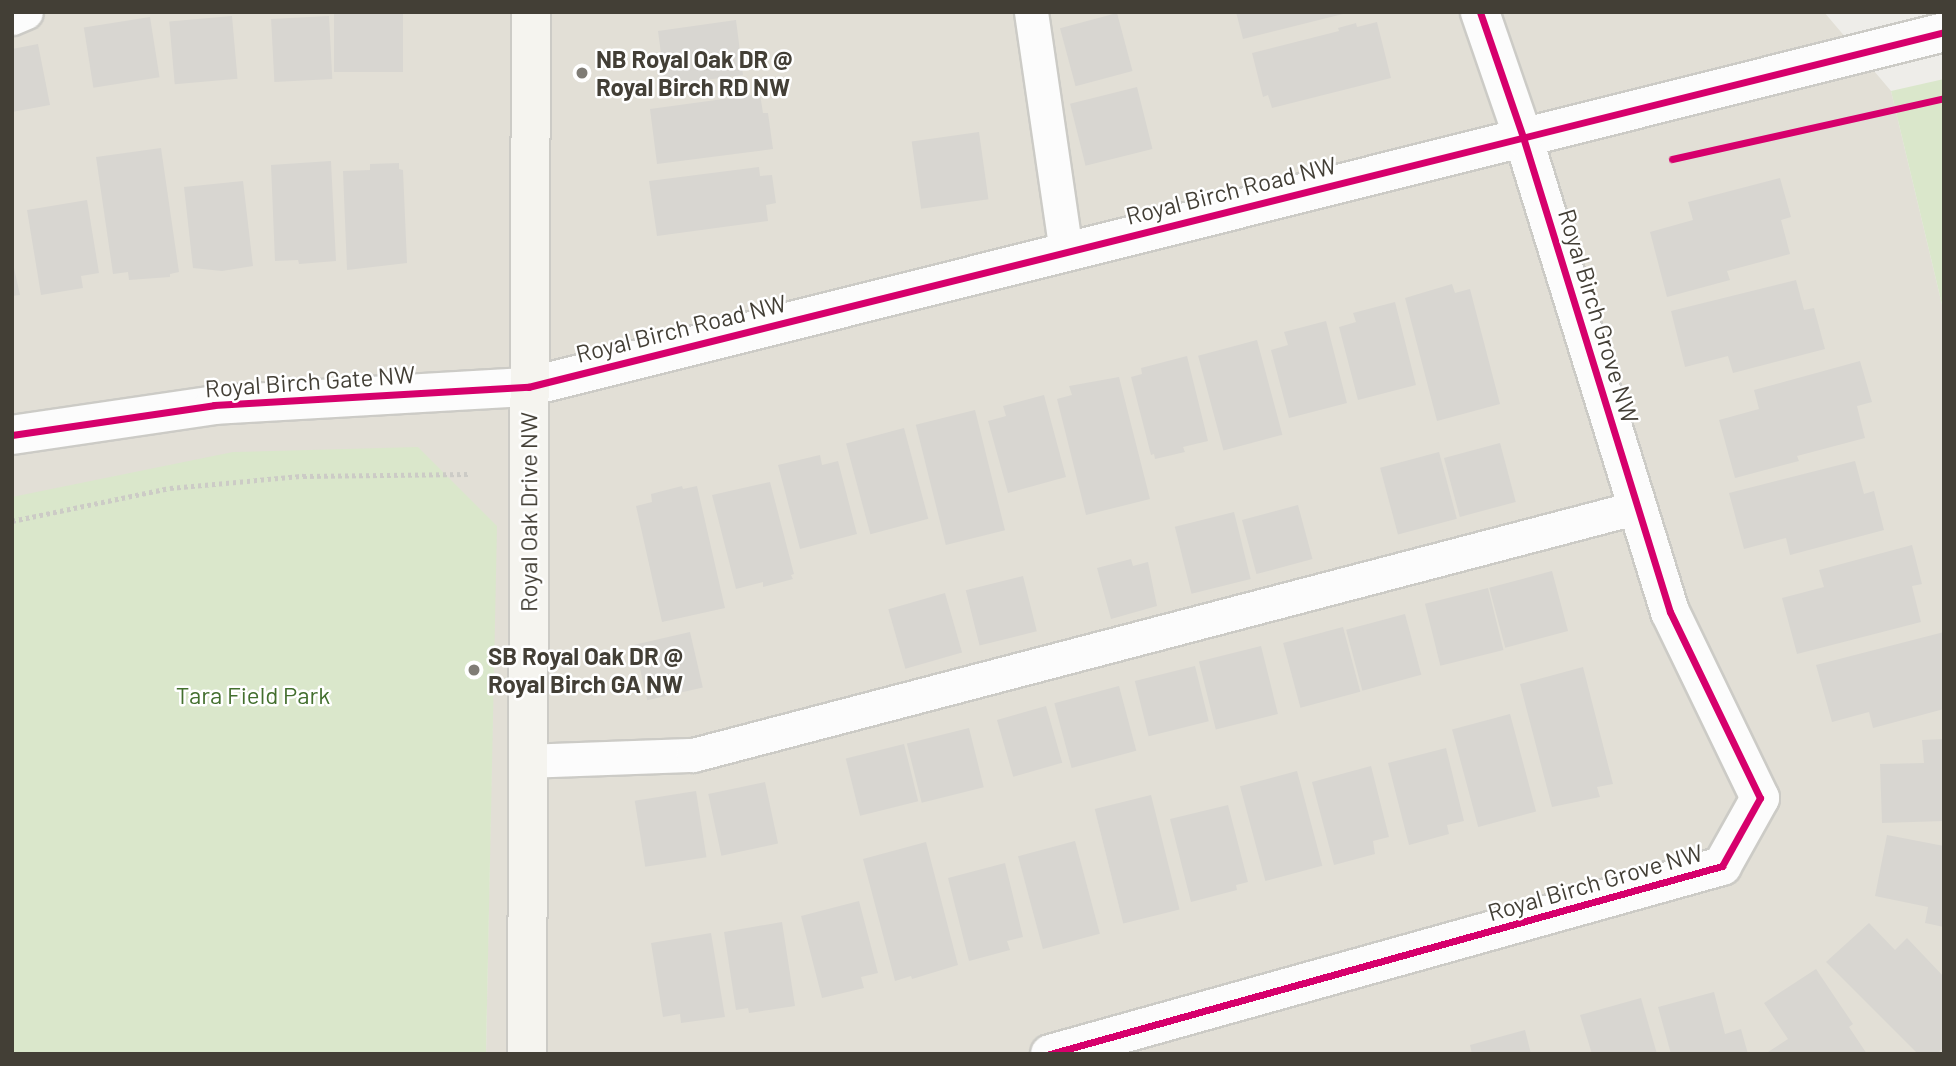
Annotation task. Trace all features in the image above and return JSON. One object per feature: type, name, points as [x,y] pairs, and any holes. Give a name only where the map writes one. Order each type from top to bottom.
[{"type":"street","name":"Royal Oak Drive NW","points":[[527,1054],[531,12]]},
{"type":"street","name":"Royal Birch Grove NW","points":[[1050,1054],[1721,866],[1760,798],[1670,612],[1522,137],[1480,12]]},
{"type":"street","name":"Royal Birch Road NW","points":[[528,387],[1944,32]]},
{"type":"street","name":"Royal Birch Gate NW","points":[[12,435],[214,405],[528,387]]},
{"type":"lane","points":[[12,18],[26,12]]},
{"type":"lane","points":[[1031,12],[1066,251]]},
{"type":"lane","points":[[527,761],[693,755],[1638,507]]},
{"type":"path","points":[[12,521],[170,488],[303,476],[468,474]]},
{"type":"shaded area","points":[[12,12],[1824,12],[1891,91],[1944,313],[1944,1054],[486,1054],[496,526],[12,497]]},
{"type":"green space","points":[[1944,79],[1944,313],[1891,91]]},
{"type":"green space","name":"Tara Field Park","points":[[418,447],[497,526],[486,1054],[12,1054],[12,497],[233,452]]},
{"type":"building","points":[[334,12],[403,12],[403,72],[334,72]]},
{"type":"building","points":[[1236,12],[1347,12],[1347,13],[1243,39]]},
{"type":"building","points":[[1117,13],[1133,71],[1076,86],[1060,28]]},
{"type":"building","points":[[232,16],[237,79],[175,84],[169,21]]},
{"type":"building","points":[[329,16],[332,79],[274,82],[271,19]]},
{"type":"building","points":[[150,17],[160,77],[93,88],[84,27]]},
{"type":"building","points":[[736,20],[743,75],[660,86],[656,61],[662,61],[658,31]]},
{"type":"building","points":[[1377,22],[1391,78],[1272,108],[1268,95],[1263,97],[1252,53],[1339,31],[1338,28],[1356,23],[1357,27]]},
{"type":"building","points":[[38,44],[50,105],[12,112],[12,49]]},
{"type":"building","points":[[1137,87],[1152,149],[1086,166],[1070,104]]},
{"type":"building","points":[[760,94],[763,113],[768,113],[773,149],[657,164],[650,109]]},
{"type":"building","points":[[979,132],[988,199],[921,209],[912,141]]},
{"type":"building","points":[[161,148],[179,272],[170,274],[170,277],[129,280],[128,272],[113,274],[96,157]]},
{"type":"building","points":[[331,161],[336,261],[299,264],[298,260],[275,261],[271,165]]},
{"type":"building","points":[[399,163],[399,169],[403,170],[407,263],[347,270],[343,171],[370,170],[370,164]]},
{"type":"building","points":[[759,167],[760,176],[772,175],[776,203],[766,205],[768,221],[657,236],[649,181]]},
{"type":"building","points":[[1780,178],[1791,217],[1781,220],[1790,254],[1727,271],[1730,280],[1667,297],[1650,232],[1693,220],[1688,202]]},
{"type":"building","points":[[243,181],[253,266],[222,271],[193,268],[184,187]]},
{"type":"building","points":[[87,200],[99,273],[81,276],[83,288],[41,295],[27,210]]},
{"type":"building","points":[[12,259],[20,295],[12,296]]},
{"type":"building","points":[[1796,280],[1804,310],[1814,308],[1825,349],[1733,373],[1728,356],[1685,367],[1671,311]]},
{"type":"building","points":[[1452,284],[1455,293],[1470,289],[1500,404],[1437,421],[1405,298]]},
{"type":"building","points":[[1395,302],[1416,385],[1358,400],[1339,327],[1356,322],[1353,313]]},
{"type":"building","points":[[1326,321],[1347,403],[1289,418],[1271,350],[1288,345],[1284,332]]},
{"type":"building","points":[[1257,340],[1282,435],[1223,450],[1198,356]]},
{"type":"building","points":[[1187,356],[1208,441],[1183,447],[1185,452],[1155,459],[1154,454],[1151,455],[1131,377],[1142,374],[1141,368]]},
{"type":"building","points":[[1860,361],[1872,402],[1857,406],[1865,438],[1797,456],[1799,461],[1735,478],[1719,420],[1759,409],[1754,390]]},
{"type":"building","points":[[1119,377],[1150,499],[1086,515],[1057,399],[1072,395],[1069,386]]},
{"type":"building","points":[[1044,395],[1066,477],[1008,493],[988,421],[1006,416],[1003,406]]},
{"type":"building","points":[[975,410],[1005,530],[946,545],[916,425]]},
{"type":"building","points":[[904,428],[928,519],[870,534],[846,444]]},
{"type":"building","points":[[1500,443],[1516,502],[1460,517],[1444,458]]},
{"type":"building","points":[[1439,452],[1457,519],[1398,534],[1380,468]]},
{"type":"building","points":[[820,455],[822,465],[838,461],[857,534],[800,549],[778,465]]},
{"type":"building","points":[[1855,461],[1864,494],[1874,491],[1884,530],[1790,555],[1786,538],[1744,549],[1729,493]]},
{"type":"building","points":[[770,482],[794,574],[791,575],[793,579],[763,587],[763,582],[736,589],[712,495]]},
{"type":"building","points":[[682,486],[683,489],[697,486],[725,608],[662,622],[636,506],[652,502],[651,494]]},
{"type":"building","points":[[1298,505],[1312,559],[1256,574],[1242,520]]},
{"type":"building","points":[[1234,512],[1251,579],[1192,594],[1175,527]]},
{"type":"building","points":[[1912,545],[1922,584],[1912,586],[1921,622],[1797,654],[1782,598],[1824,587],[1819,570]]},
{"type":"building","points":[[1131,559],[1133,566],[1148,562],[1157,606],[1111,619],[1097,568]]},
{"type":"building","points":[[1552,571],[1568,631],[1505,648],[1489,588]]},
{"type":"building","points":[[1023,576],[1037,631],[980,646],[966,590]]},
{"type":"building","points":[[1488,588],[1503,650],[1440,666],[1425,604]]},
{"type":"building","points":[[945,593],[962,653],[905,669],[888,609]]},
{"type":"building","points":[[1405,614],[1421,675],[1362,691],[1346,630]]},
{"type":"building","points":[[1343,627],[1360,692],[1300,708],[1283,643]]},
{"type":"building","points":[[690,632],[703,688],[647,700],[634,645]]},
{"type":"building","points":[[1944,632],[1944,709],[1873,728],[1869,712],[1832,722],[1816,665]]},
{"type":"building","points":[[1261,646],[1278,714],[1216,729],[1199,661]]},
{"type":"building","points":[[1195,666],[1209,721],[1149,736],[1135,681]]},
{"type":"building","points":[[1583,667],[1613,784],[1597,787],[1600,797],[1552,807],[1520,684]]},
{"type":"building","points":[[1119,686],[1136,751],[1072,768],[1054,703]]},
{"type":"building","points":[[1046,706],[1062,763],[1013,777],[997,720]]},
{"type":"building","points":[[1510,714],[1536,812],[1478,827],[1452,730]]},
{"type":"building","points":[[969,728],[984,787],[922,803],[907,743]]},
{"type":"building","points":[[1944,739],[1944,821],[1882,823],[1880,764],[1924,763],[1922,740]]},
{"type":"building","points":[[904,744],[918,801],[860,816],[846,759]]},
{"type":"building","points":[[1446,748],[1464,821],[1447,825],[1449,834],[1409,845],[1388,763]]},
{"type":"building","points":[[1371,766],[1389,837],[1373,841],[1375,854],[1334,865],[1312,782]]},
{"type":"building","points":[[1297,771],[1322,866],[1265,881],[1240,786]]},
{"type":"building","points":[[765,782],[778,844],[721,856],[708,794]]},
{"type":"building","points":[[696,791],[706,857],[645,867],[635,801]]},
{"type":"building","points":[[1151,795],[1180,909],[1123,924],[1095,809]]},
{"type":"building","points":[[1228,805],[1248,882],[1236,885],[1237,890],[1191,902],[1170,819]]},
{"type":"building","points":[[1887,835],[1944,846],[1944,927],[1925,923],[1928,907],[1875,896]]},
{"type":"building","points":[[1075,841],[1100,934],[1043,949],[1018,856]]},
{"type":"building","points":[[926,842],[958,965],[912,979],[911,976],[895,981],[863,859]]},
{"type":"building","points":[[1005,863],[1023,937],[1007,941],[1010,950],[969,961],[948,878]]},
{"type":"building","points":[[859,901],[878,973],[861,977],[864,988],[822,998],[801,916]]},
{"type":"building","points":[[782,922],[795,1006],[749,1013],[748,1008],[736,1010],[724,932]]},
{"type":"building","points":[[1869,923],[1895,950],[1907,938],[1944,977],[1944,1047],[1937,1054],[1918,1054],[1826,962]]},
{"type":"building","points":[[711,933],[725,1017],[681,1023],[680,1014],[663,1017],[651,943]]},
{"type":"building","points":[[1816,969],[1853,1024],[1849,1027],[1867,1054],[1768,1052],[1788,1039],[1764,1003]]},
{"type":"building","points":[[1714,992],[1725,1034],[1741,1029],[1748,1054],[1671,1054],[1658,1007]]},
{"type":"building","points":[[1641,998],[1657,1054],[1592,1054],[1580,1015]]},
{"type":"building","points":[[1525,1030],[1531,1054],[1472,1054],[1470,1045]]},
{"type":"cycle path","points":[[1050,1054],[1722,866],[1760,798],[1670,612],[1523,137],[1480,12]]},
{"type":"cycle path","points":[[12,435],[214,405],[528,387],[1944,32]]},
{"type":"cycle path","points":[[1672,159],[1944,98]]},
{"type":"place","name":"NB Royal Oak DR @ Royal Birch RD NW","points":[[582,73]]},
{"type":"place","name":"SB Royal Oak DR @ Royal Birch GA NW","points":[[474,670]]}]
